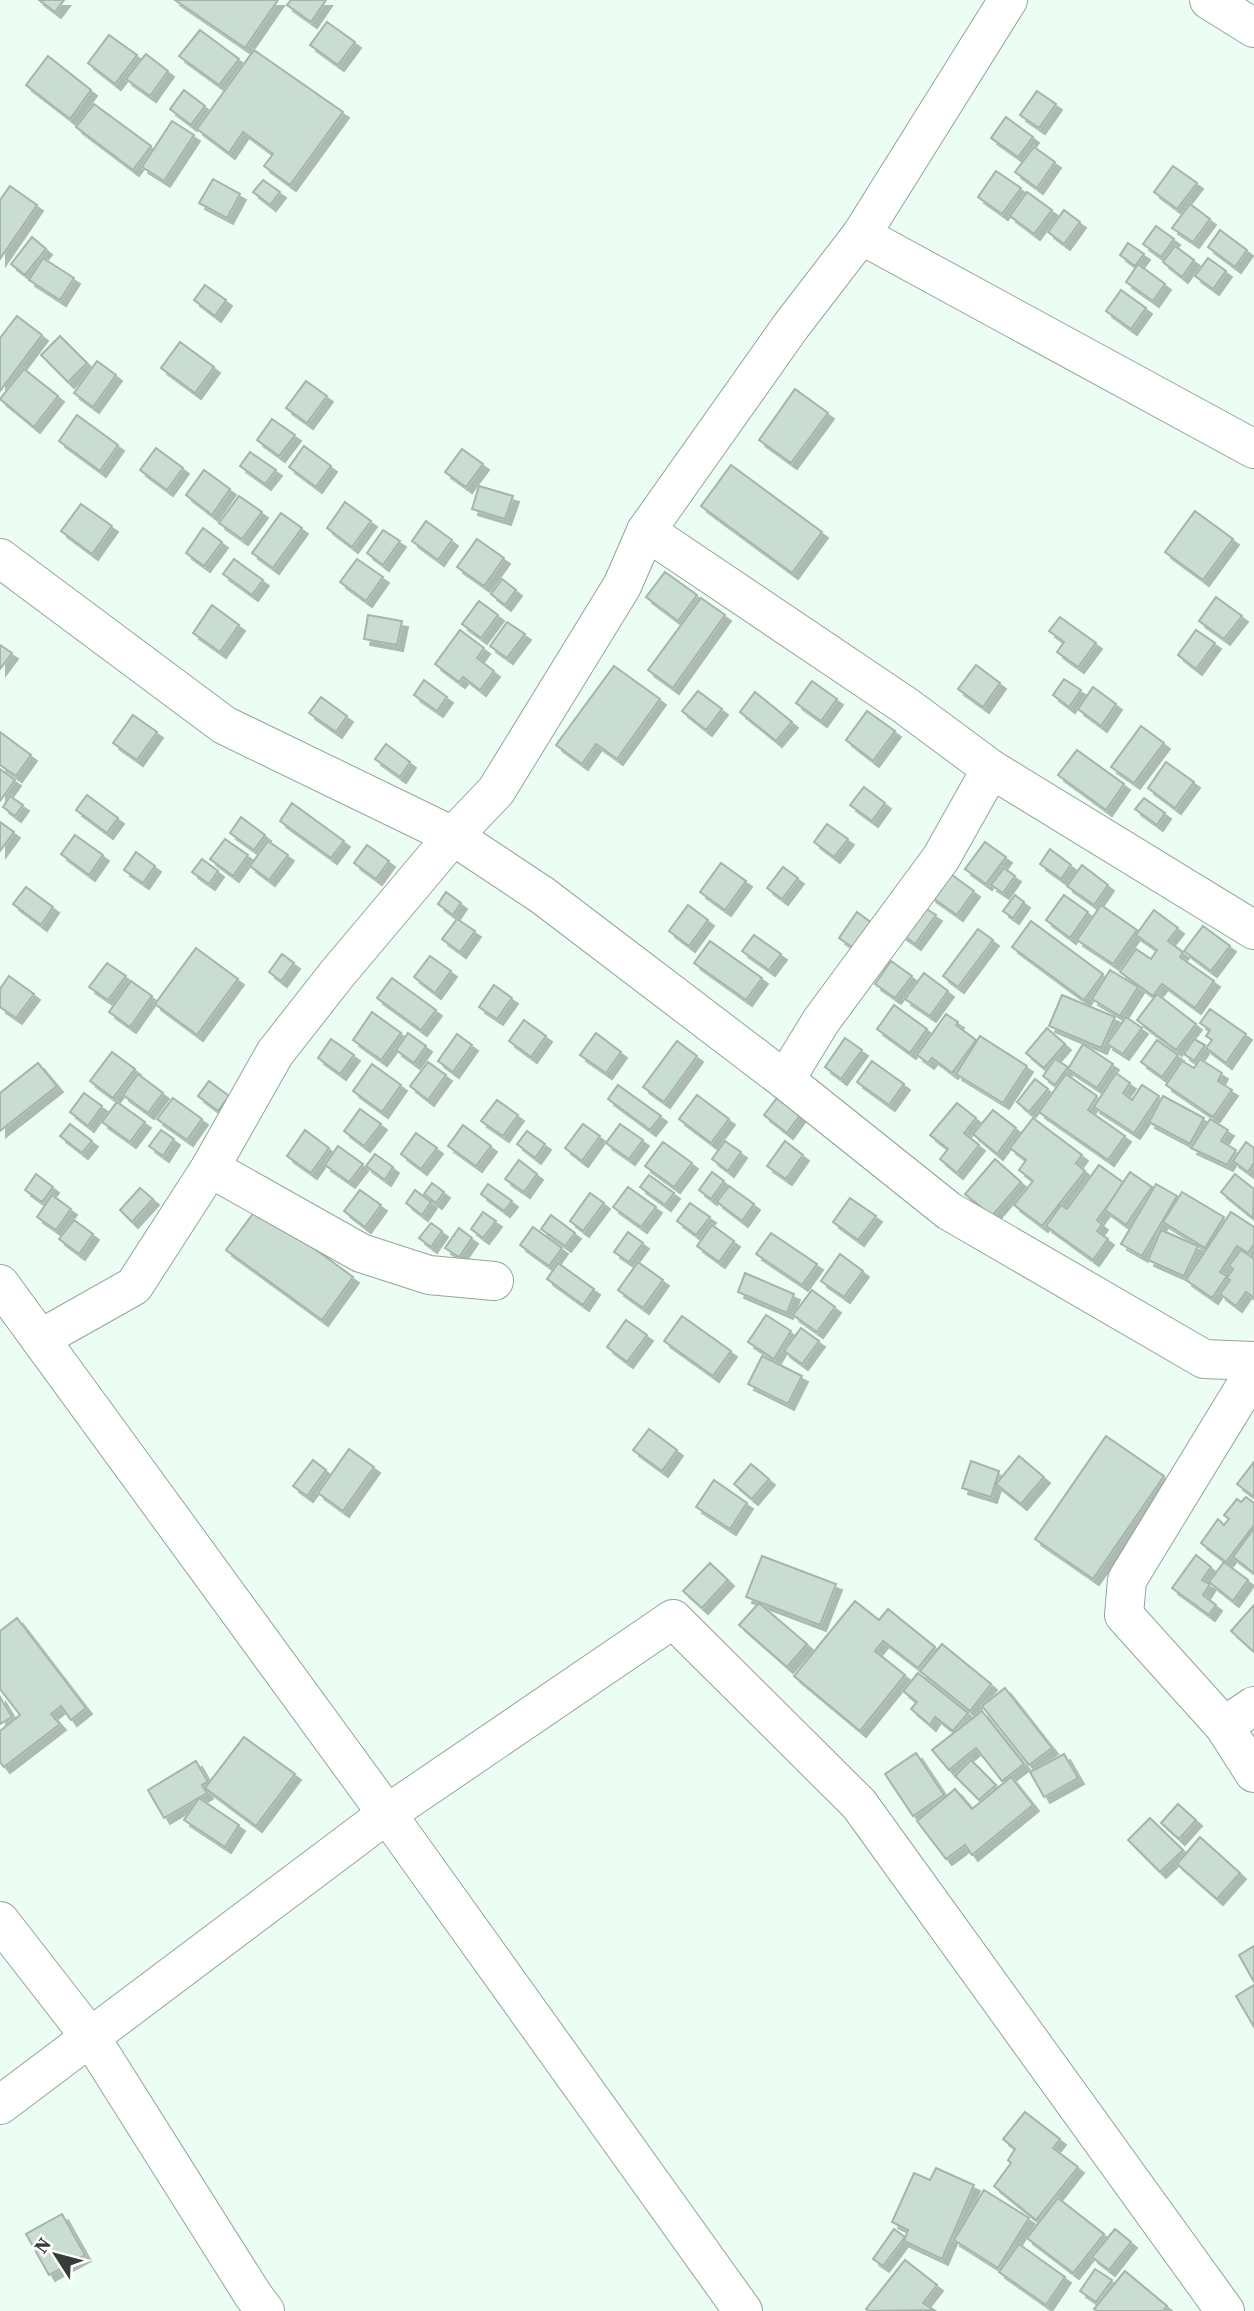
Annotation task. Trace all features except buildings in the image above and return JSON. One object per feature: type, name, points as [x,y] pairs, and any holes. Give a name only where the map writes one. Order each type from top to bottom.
[{"type":"street","points":[[40,1339],[134,1286],[209,1168],[275,1053],[337,974],[453,836],[496,791],[622,586],[646,531],[791,326],[862,235],[1008,0]]},
{"type":"street","points":[[1209,0],[1254,28]]},
{"type":"street","points":[[862,235],[1254,449]]},
{"type":"street","points":[[646,531],[906,706],[991,769],[1254,930]]},
{"type":"street","points":[[0,558],[224,724],[453,836],[542,895],[785,1080],[949,1211],[1204,1359],[1254,1361]]},
{"type":"street","points":[[785,1080],[821,1021],[941,858],[991,769]]},
{"type":"street","points":[[209,1168],[361,1253],[429,1275],[494,1281]]},
{"type":"street","points":[[0,1284],[387,1814],[743,2311]]},
{"type":"street","points":[[1254,1372],[1127,1580],[1125,1615],[1239,1716],[1254,1773]]},
{"type":"street","points":[[0,2105],[387,1814],[673,1619],[859,1804],[1225,2311]]},
{"type":"street","points":[[0,1921],[91,2038],[265,2311]]}]
